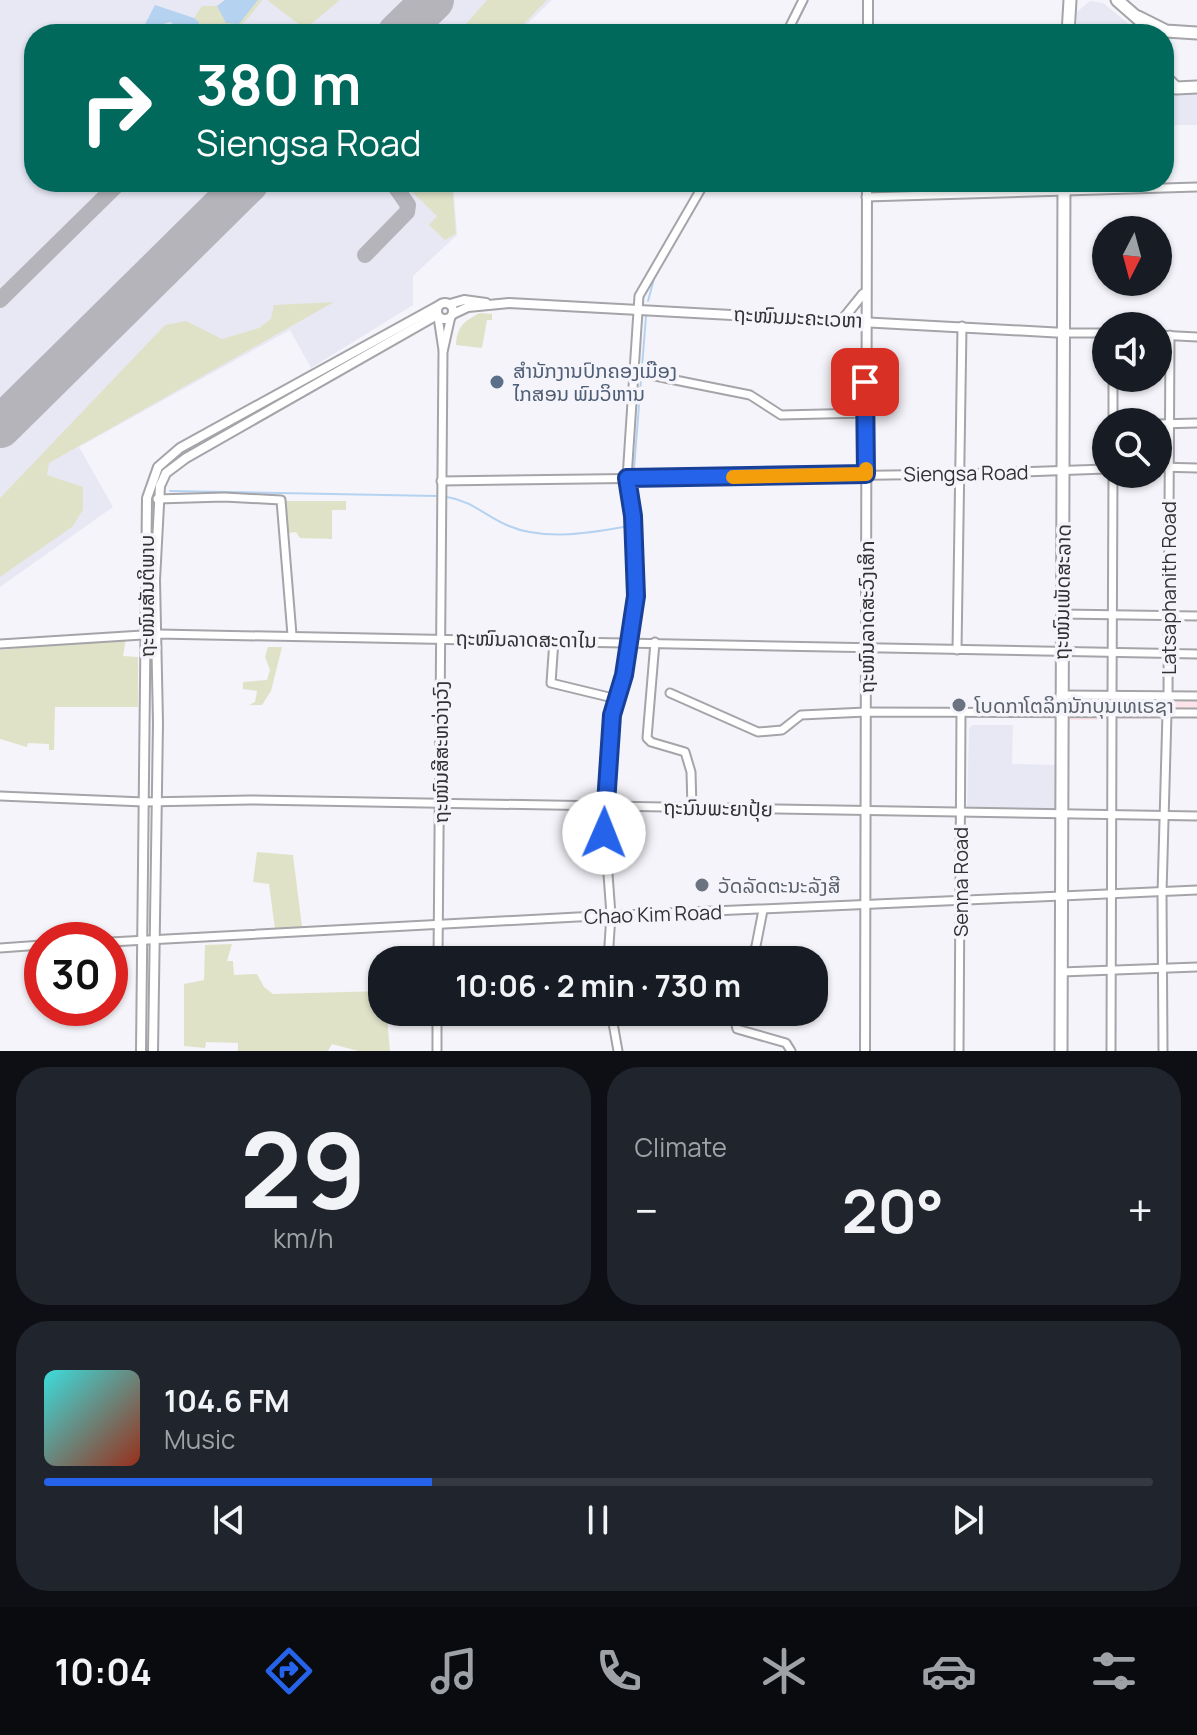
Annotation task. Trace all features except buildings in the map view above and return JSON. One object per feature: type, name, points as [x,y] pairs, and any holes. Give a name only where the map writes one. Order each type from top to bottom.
[{"type":"main road","points":[[1069,24],[1070,0]]},
{"type":"main road","points":[[1117,0],[1150,24]]},
{"type":"main road","points":[[1138,17],[1144,24]]},
{"type":"main road","points":[[1174,31],[1196,33]]},
{"type":"main road","points":[[1174,86],[1197,87]]},
{"type":"main road","name":"ຖະໜົນເພັດສະລາດ","points":[[1061,1051],[1064,192]]},
{"type":"street","points":[[791,24],[803,0]]},
{"type":"street","points":[[868,0],[868,24]]},
{"type":"street","points":[[1174,187],[1197,187]]},
{"type":"street","points":[[609,946],[611,915],[603,806],[612,715],[624,675],[636,596],[633,516],[627,478],[639,308],[644,283],[699,192]]},
{"type":"street","name":"ຖະໜົນລາດສະວົງເສິກ","points":[[865,1051],[866,192]]},
{"type":"street","points":[[866,197],[956,192]]},
{"type":"street","points":[[842,320],[860,300],[865,285]]},
{"type":"street","points":[[443,352],[438,313],[445,302],[450,304],[464,300],[490,305]]},
{"type":"street","points":[[443,352],[452,315],[450,304]]},
{"type":"street","points":[[438,313],[452,315],[468,307],[490,305]]},
{"type":"street","name":"ຖະໜົນມະຄະເວຫາ","points":[[490,305],[639,308],[1092,333]]},
{"type":"street","name":"ຖະໜົນສັນຕິພາບ","points":[[153,1051],[157,499],[166,473],[186,458],[438,313]]},
{"type":"street","name":"ຖະໜົນສັນຕິພາບ","points":[[141,1051],[147,498],[158,467],[180,448],[438,313]]},
{"type":"street","points":[[957,650],[962,326]]},
{"type":"street","points":[[1172,335],[1197,337]]},
{"type":"street","name":"ຖະໜົນສີສະຫວ່າງວົງ","points":[[438,946],[443,352]]},
{"type":"street","points":[[650,375],[750,395],[781,415],[865,413]]},
{"type":"street","points":[[1172,424],[1197,423]]},
{"type":"street","points":[[1172,467],[1197,468]]},
{"type":"street","name":"Siengsa Road","points":[[441,481],[1092,470]]},
{"type":"street","points":[[1112,695],[1113,488]]},
{"type":"street","name":"Latsaphanith Road","points":[[1168,488],[1168,696]]},
{"type":"street","points":[[157,499],[224,497],[281,500],[292,635]]},
{"type":"street","points":[[1061,614],[1197,616]]},
{"type":"street","name":"ຖະໜົນລາດສະດາໄນ","points":[[0,644],[147,634],[292,635],[1197,654]]},
{"type":"street","points":[[554,640],[551,683],[617,699]]},
{"type":"street","points":[[655,642],[647,738],[685,752],[691,772],[692,808]]},
{"type":"street","points":[[670,693],[685,697],[758,732],[782,730],[801,715],[866,712],[1197,713]]},
{"type":"street","points":[[1060,695],[1197,696]]},
{"type":"street","name":"Senna Road","points":[[959,1051],[961,712]]},
{"type":"street","points":[[1111,1051],[1109,895],[1112,713]]},
{"type":"street","points":[[1163,1051],[1162,893],[1167,713]]},
{"type":"street","name":"ຖະນົນພະຍາປຸ້ຍ","points":[[0,796],[144,802],[1197,816]]},
{"type":"street","name":"Chao Kim Road","points":[[128,941],[611,915],[1197,890]]},
{"type":"street","points":[[756,946],[763,910]]},
{"type":"street","points":[[0,948],[24,946]]},
{"type":"street","points":[[1061,972],[1197,967]]},
{"type":"street","points":[[437,1026],[437,1051]]},
{"type":"street","points":[[614,1026],[618,1051]]},
{"type":"street","points":[[736,1026],[737,1029],[786,1043],[791,1051]]},
{"type":"shaded area","points":[[0,0],[552,0],[527,24],[24,24],[24,192],[454,192],[457,235],[413,276],[413,305],[311,368],[290,330],[79,447],[113,507],[0,587]]},
{"type":"shaded area","points":[[1090,1],[1103,3],[1129,24],[1077,24],[1077,12]]},
{"type":"shaded area","points":[[1174,91],[1197,92],[1197,125],[1174,125]]},
{"type":"shaded area","points":[[1068,694],[1197,694],[1197,718],[1068,720]]},
{"type":"shaded area","points":[[972,725],[1013,725],[1012,764],[1055,765],[1055,809],[967,808],[969,729]]},
{"type":"green space","points":[[225,0],[262,0],[242,24],[198,24],[194,18],[202,6],[217,6]]},
{"type":"green space","points":[[267,0],[340,0],[311,24],[298,24]]},
{"type":"green space","points":[[487,0],[547,0],[524,24],[466,24]]},
{"type":"green space","points":[[412,192],[453,192],[456,234],[445,240],[429,225],[437,216]]},
{"type":"green space","points":[[334,302],[49,463],[47,475],[83,487],[83,510],[72,527],[0,577],[0,498],[165,325],[186,321],[222,339],[259,328],[271,319],[274,305]]},
{"type":"green space","points":[[479,313],[492,314],[492,320],[487,320],[482,348],[456,345],[462,325]]},
{"type":"green space","points":[[286,501],[346,501],[346,510],[332,510],[332,539],[300,538],[296,532],[288,533]]},
{"type":"green space","points":[[126,638],[123,656],[138,657],[138,707],[55,707],[54,750],[49,750],[49,744],[28,743],[27,747],[0,739],[0,650]]},
{"type":"green space","points":[[268,647],[282,647],[271,691],[262,705],[249,705],[255,702],[257,691],[243,689],[243,682],[267,680],[270,670],[265,657]]},
{"type":"green space","points":[[257,852],[293,855],[302,927],[275,929],[269,884],[253,882]]},
{"type":"green space","points":[[232,944],[227,961],[233,961],[234,975],[257,974],[264,987],[273,994],[368,991],[368,1026],[388,1026],[390,1051],[358,1051],[332,1044],[328,1051],[238,1051],[238,1043],[206,1042],[205,1048],[184,1046],[184,984],[204,980],[205,945]]},
{"type":"water","points":[[225,0],[258,0],[239,24],[226,23],[217,6]]},
{"type":"water","points":[[155,5],[199,22],[198,24],[145,24]]},
{"type":"waterway","points":[[796,24],[808,0]]},
{"type":"waterway","points":[[688,218],[704,192]]},
{"type":"waterway","points":[[648,301],[655,275]]},
{"type":"waterway","points":[[634,469],[646,316]]},
{"type":"waterway","points":[[634,485],[643,585],[638,608]]},
{"type":"waterway","points":[[170,491],[436,496]]},
{"type":"waterway","points":[[447,497],[523,531],[584,533],[628,526]]},
{"type":"waterway","points":[[617,709],[630,661]]},
{"type":"waterway","points":[[613,737],[616,715]]},
{"type":"taxiway","points":[[0,300],[110,192]]},
{"type":"taxiway","points":[[365,255],[407,212],[408,205],[399,192]]},
{"type":"runway","points":[[408,24],[433,0]]},
{"type":"runway","points":[[0,427],[238,192]]},
{"type":"slow traffic","points":[[733,477],[866,474],[866,469]]},
{"type":"place","name":"ສຳນັກງານປົກຄອງເມືອງ ໄກສອນ ພົມວິຫານ","points":[[497,382]]},
{"type":"place","name":"ໂບດກາໂຕລິກນັກບຸນເທເຣຊາ","points":[[959,705]]},
{"type":"place","name":"ວັດລັດຕະນະລັງສີ","points":[[702,885]]},
{"type":"route","points":[[604,833],[603,806],[612,715],[624,675],[636,596],[633,516],[627,478],[866,474],[865,382]]}]
